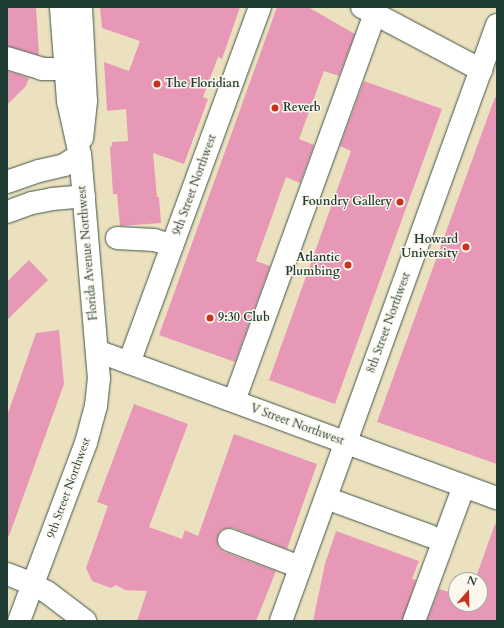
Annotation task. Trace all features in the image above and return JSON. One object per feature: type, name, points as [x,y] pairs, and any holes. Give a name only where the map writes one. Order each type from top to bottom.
[{"type":"street","name":"Florida Avenue Northwest","points":[[61,7],[68,101],[80,155],[97,351]]},
{"type":"street","name":"Florida Avenue Northwest","points":[[80,155],[86,101],[81,7]]},
{"type":"street","name":"9th Street Northwest","points":[[130,363],[260,7]]},
{"type":"street","points":[[234,401],[369,10],[481,70]]},
{"type":"street","name":"8th Street Northwest","points":[[281,621],[497,25]]},
{"type":"street","points":[[7,58],[42,68],[66,69]]},
{"type":"street","points":[[7,182],[39,171],[64,165],[80,155]]},
{"type":"street","points":[[7,212],[46,200],[84,196]]},
{"type":"street","points":[[117,238],[154,240],[172,245]]},
{"type":"street","name":"9th Street Northwest","points":[[19,621],[92,423],[99,379],[97,351]]},
{"type":"street","name":"V Street Northwest","points":[[97,351],[497,498]]},
{"type":"street","points":[[414,621],[464,486]]},
{"type":"street","points":[[326,498],[430,536]]},
{"type":"street","points":[[229,540],[300,567]]},
{"type":"street","points":[[7,574],[33,584],[55,597],[85,621]]},
{"type":"building","points":[[7,7],[36,7],[39,55],[7,46]]},
{"type":"building","name":"The Floridian","points":[[100,7],[240,7],[222,59],[218,57],[203,97],[208,99],[184,164],[153,153],[161,223],[120,226],[117,194],[113,194],[110,147],[112,146],[112,142],[128,141],[126,109],[107,111],[104,62],[129,71],[140,41],[102,28]]},
{"type":"building","name":"Reverb","points":[[277,7],[308,7],[355,34],[339,76],[324,71],[299,139],[314,145],[300,183],[286,177],[256,261],[270,266],[235,362],[159,335]]},
{"type":"building","points":[[7,71],[29,78],[26,86],[7,105]]},
{"type":"building","name":"Atlantic Plumbing","points":[[364,81],[442,109],[335,404],[269,380],[351,151],[340,146]]},
{"type":"building","name":"Howard University","points":[[495,97],[497,98],[497,464],[377,422]]},
{"type":"building","points":[[29,260],[48,280],[7,320],[7,282]]},
{"type":"building","points":[[59,330],[64,384],[9,536],[7,535],[7,416],[36,333]]},
{"type":"building","points":[[134,404],[188,424],[149,527],[182,539],[185,530],[198,536],[234,434],[317,464],[287,549],[233,528],[221,530],[218,535],[217,542],[219,548],[224,552],[276,571],[256,621],[137,621],[147,591],[125,590],[116,585],[111,588],[92,581],[86,568],[108,506],[97,502]]},
{"type":"building","points":[[495,524],[497,524],[497,621],[427,621],[439,589],[448,592],[448,612],[488,612],[488,572],[478,572]]},
{"type":"building","points":[[336,531],[419,561],[412,579],[416,580],[402,621],[313,621],[325,564]]},
{"type":"place","name":"The Floridian","points":[[157,84]]},
{"type":"place","name":"Reverb","points":[[275,108]]},
{"type":"place","name":"Foundry Gallery","points":[[400,202]]},
{"type":"place","name":"Howard University","points":[[466,247]]},
{"type":"place","name":"Atlantic Plumbing","points":[[348,265]]},
{"type":"place","name":"9:30 Club","points":[[210,318]]}]
